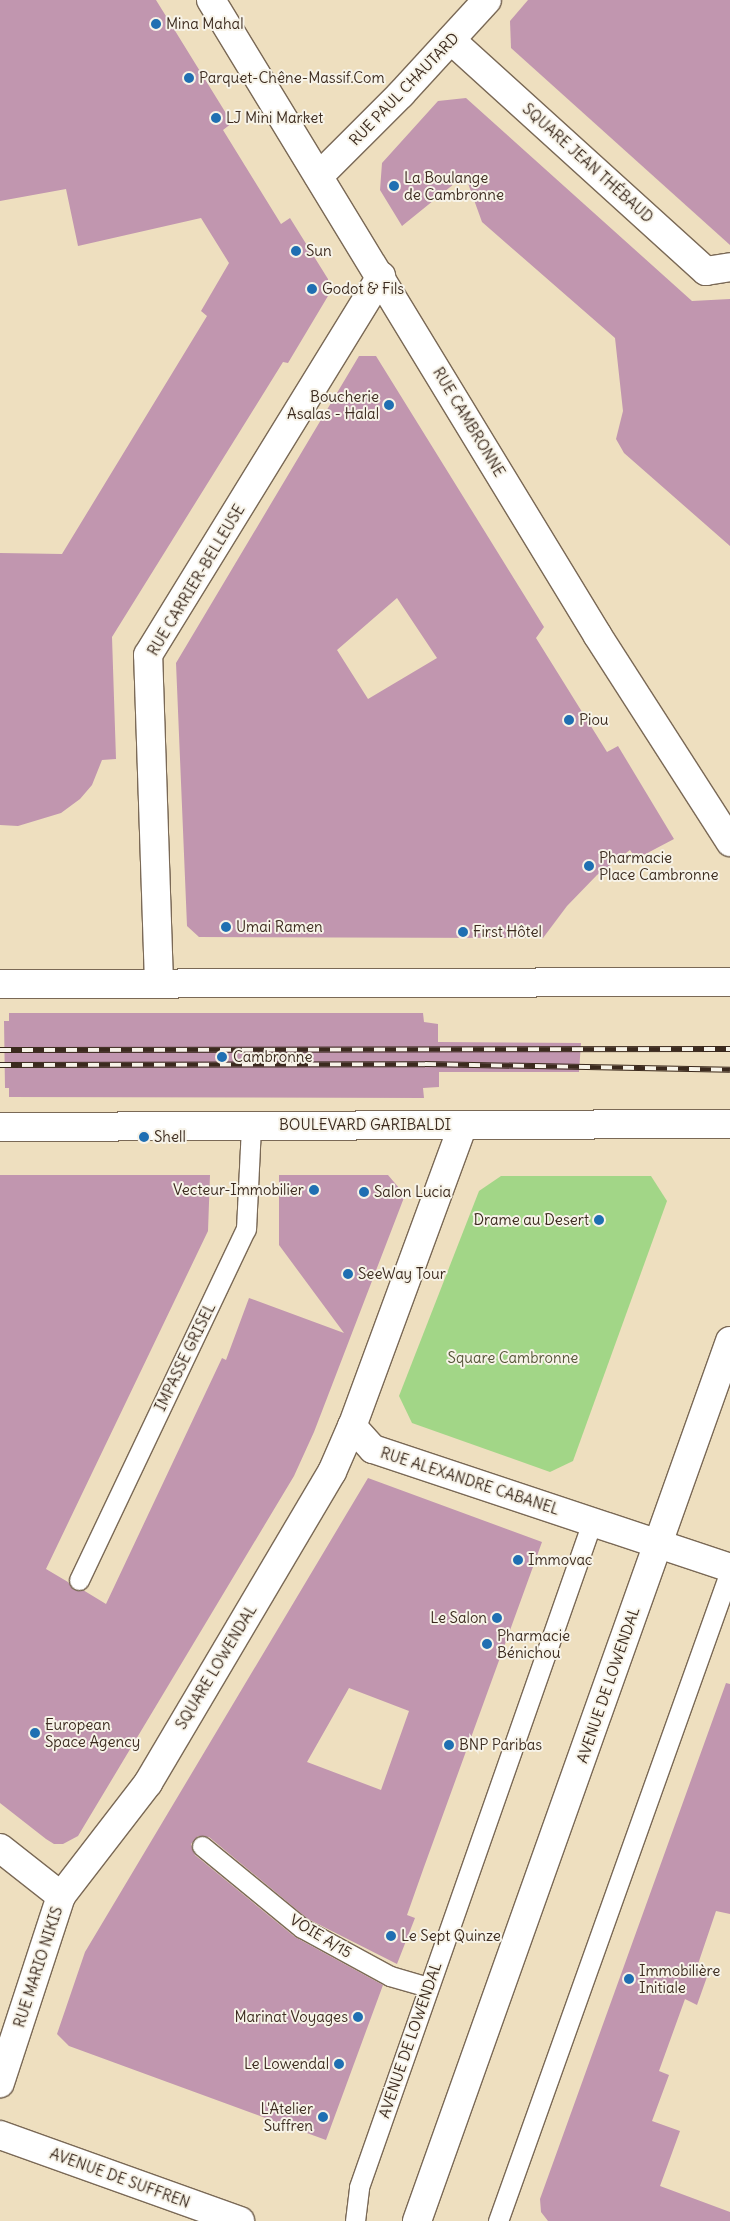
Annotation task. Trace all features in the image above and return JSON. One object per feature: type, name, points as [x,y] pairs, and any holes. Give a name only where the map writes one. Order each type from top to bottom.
[{"type":"street","name":"RUE CAMBRONNE","points":[[211,0],[381,276],[598,636],[730,842]]},
{"type":"street","name":"RUE PAUL CHAUTARD","points":[[319,176],[451,40],[487,0]]},
{"type":"street","name":"SQUARE JEAN THÉBAUD","points":[[451,40],[706,271],[730,267]]},
{"type":"street","name":"RUE CARRIER-BELLEUSE","points":[[159,983],[148,655],[381,276]]},
{"type":"street","points":[[0,984],[730,982]]},
{"type":"street","name":"BOULEVARD GARIBALDI","points":[[0,1127],[730,1124]]},
{"type":"street","points":[[352,1426],[463,1125]]},
{"type":"street","name":"AVENUE DE LOWENDAL","points":[[418,2221],[730,1341]]},
{"type":"street","name":"RUE ALEXANDRE CABANEL","points":[[352,1426],[373,1449],[658,1544],[730,1570]]},
{"type":"street","name":"SQUARE LOWENDAL","points":[[61,1896],[148,1783],[332,1472],[352,1426]]},
{"type":"street","name":"RUE MARIO NIKIS","points":[[0,1848],[61,1896],[0,2083]]},
{"type":"street","name":"AVENUE DE SUFFREN","points":[[0,2135],[240,2221]]},
{"type":"lane","name":"IMPASSE GRISEL","points":[[79,1580],[246,1229],[251,1126]]},
{"type":"lane","name":"AVENUE DE LOWENDAL","points":[[355,2221],[359,2187],[592,1522]]},
{"type":"lane","points":[[498,2221],[730,1570]]},
{"type":"lane","name":"VOIE A/15","points":[[202,1846],[302,1928],[390,1976],[428,1987]]},
{"type":"green space","name":"Square Cambronne","points":[[501,1176],[651,1176],[667,1201],[573,1461],[550,1472],[412,1423],[399,1396],[479,1191]]},
{"type":"building","points":[[0,0],[156,0],[232,123],[223,130],[281,224],[290,218],[328,279],[328,296],[288,363],[283,362],[112,637],[116,759],[102,760],[92,785],[80,799],[61,813],[18,826],[0,825],[0,553],[62,554],[207,316],[201,311],[229,263],[201,218],[78,246],[66,189],[0,201]]},
{"type":"building","points":[[528,0],[730,0],[730,245],[511,48],[510,21]]},
{"type":"building","points":[[466,98],[692,301],[730,299],[730,546],[624,453],[616,439],[623,411],[615,338],[482,222],[465,175],[402,226],[380,190],[382,163],[438,101]]},
{"type":"building","points":[[359,356],[376,356],[544,627],[536,638],[607,752],[618,746],[674,839],[636,859],[630,850],[597,875],[567,906],[543,938],[199,937],[187,926],[176,663]],"holes":[[[397,598],[437,658],[368,699],[337,650]]]},
{"type":"building","points":[[9,1013],[423,1013],[424,1022],[438,1024],[438,1042],[581,1043],[579,1072],[439,1072],[439,1087],[423,1088],[424,1098],[9,1097],[9,1088],[5,1088],[4,1021],[9,1021]]},
{"type":"building","points":[[0,1175],[210,1175],[208,1231],[46,1569],[68,1582],[74,1590],[83,1590],[106,1604],[222,1358],[226,1360],[249,1298],[344,1333],[279,1245],[279,1175],[388,1175],[405,1195],[314,1432],[294,1476],[78,1836],[63,1844],[54,1844],[46,1839],[0,1803]]},
{"type":"building","points":[[368,1478],[542,1542],[407,1915],[415,1918],[397,1964],[308,1919],[209,1837],[198,1836],[191,1844],[195,1855],[295,1937],[383,1985],[326,2140],[69,2046],[57,2034],[85,1952]],"holes":[[[349,1688],[409,1711],[381,1790],[307,1762]]]},
{"type":"building","points":[[726,1683],[730,1684],[730,1914],[716,1911],[696,1970],[708,1974],[697,2005],[685,1999],[659,2071],[669,2075],[652,2121],[680,2131],[660,2186],[730,2212],[730,2221],[548,2221],[541,2212],[540,2199]]},
{"type":"railway","points":[[0,1050],[730,1049]]},
{"type":"railway","points":[[0,1065],[425,1064],[730,1070]]},
{"type":"place","name":"Mina Mahal","points":[[156,24]]},
{"type":"place","name":"Parquet-Chêne-Massif.Com","points":[[189,78]]},
{"type":"place","name":"LJ Mini Market","points":[[216,118]]},
{"type":"place","name":"La Boulange de Cambronne","points":[[394,186]]},
{"type":"place","name":"Sun","points":[[296,251]]},
{"type":"place","name":"Godot & Fils","points":[[312,289]]},
{"type":"place","name":"Boucherie Asalas - Halal","points":[[389,405]]},
{"type":"place","name":"Piou","points":[[569,720]]},
{"type":"place","name":"Pharmacie Place Cambronne","points":[[589,866]]},
{"type":"place","name":"Umai Ramen","points":[[226,927]]},
{"type":"place","name":"First Hôtel","points":[[463,932]]},
{"type":"place","name":"Cambronne","points":[[222,1057]]},
{"type":"place","name":"Shell","points":[[144,1137]]},
{"type":"place","name":"Vecteur-Immobilier","points":[[314,1190]]},
{"type":"place","name":"Salon Lucia","points":[[364,1192]]},
{"type":"place","name":"Drame au Desert","points":[[599,1220]]},
{"type":"place","name":"SeeWay Tour","points":[[348,1274]]},
{"type":"place","name":"Immovac","points":[[518,1560]]},
{"type":"place","name":"Le Salon","points":[[497,1618]]},
{"type":"place","name":"Pharmacie Bénichou","points":[[487,1644]]},
{"type":"place","name":"European Space Agency","points":[[35,1733]]},
{"type":"place","name":"BNP Paribas","points":[[449,1745]]},
{"type":"place","name":"Le Sept Quinze","points":[[391,1936]]},
{"type":"place","name":"Immobilière Initiale","points":[[629,1979]]},
{"type":"place","name":"Marinat Voyages","points":[[358,2017]]},
{"type":"place","name":"Le Lowendal","points":[[339,2064]]},
{"type":"place","name":"L'Atelier Suffren","points":[[323,2117]]}]
